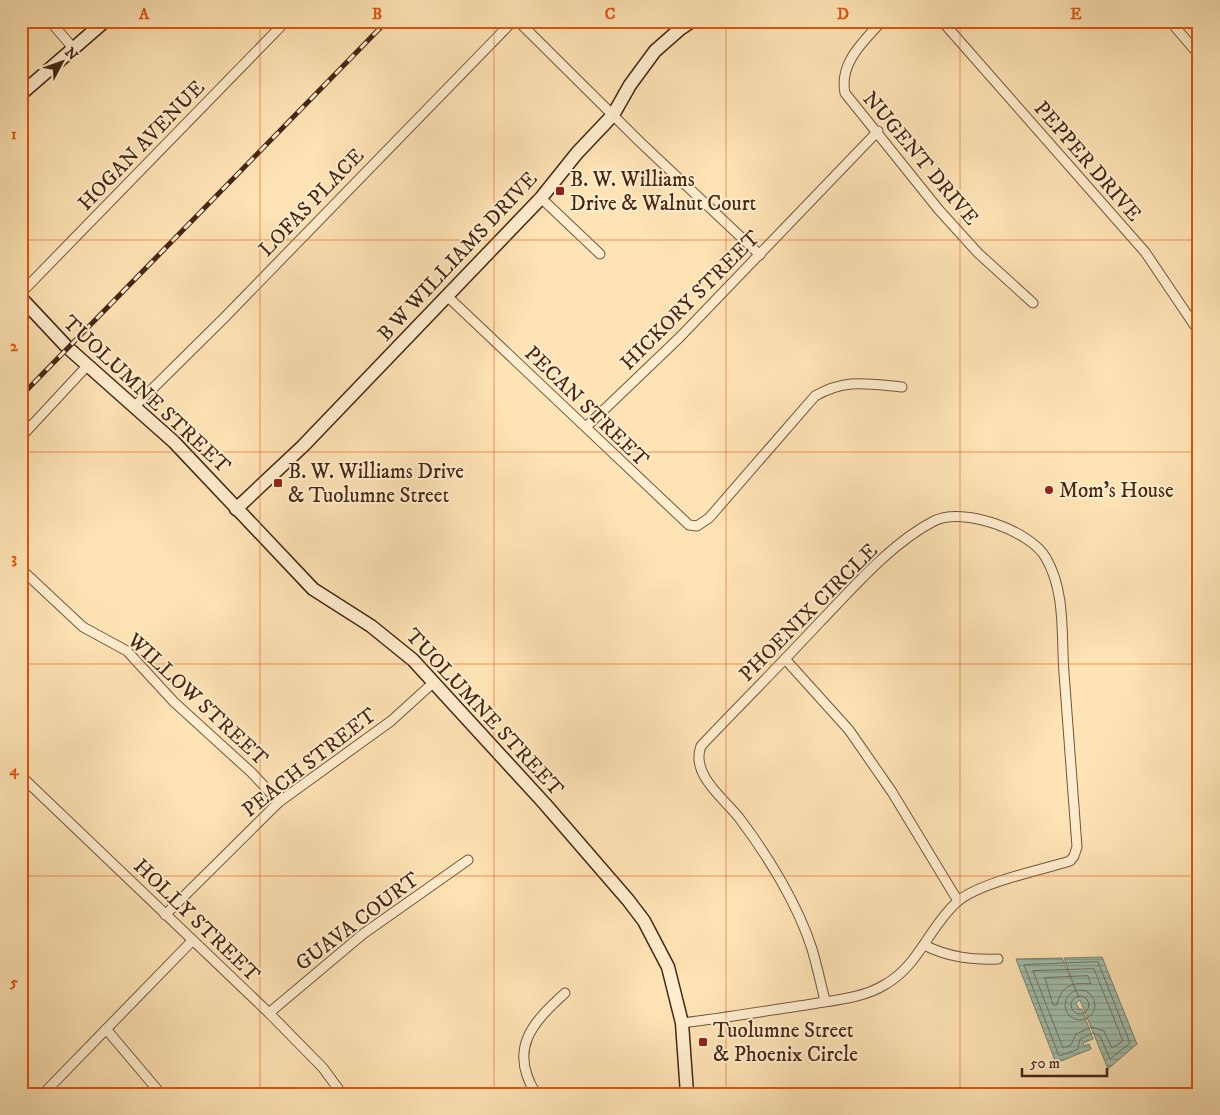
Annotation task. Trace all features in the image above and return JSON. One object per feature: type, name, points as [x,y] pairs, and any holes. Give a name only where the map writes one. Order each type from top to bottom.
[{"type":"main road","points":[[21,94],[105,21]]},
{"type":"main road","name":"B W WILLIAMS DRIVE","points":[[236,509],[303,446],[542,198],[577,153],[613,115],[630,84],[655,52],[680,29],[692,21]]},
{"type":"main road","name":"TUOLUMNE STREET","points":[[21,298],[87,366],[174,442],[313,589],[390,640],[413,660],[545,804],[644,921],[668,967],[682,1023],[687,1094]]},
{"type":"street","points":[[50,21],[73,48]]},
{"type":"street","name":"HOGAN AVENUE","points":[[21,293],[286,21]]},
{"type":"street","name":"LOFAS PLACE","points":[[134,407],[225,317],[513,21]]},
{"type":"street","points":[[518,21],[613,115],[760,255]]},
{"type":"street","name":"NUGENT DRIVE","points":[[882,21],[862,43],[846,66],[843,80],[846,93],[939,210],[978,253],[1033,304]]},
{"type":"street","name":"PEPPER DRIVE","points":[[942,21],[1145,252],[1199,332]]},
{"type":"street","points":[[1170,21],[1199,55]]},
{"type":"street","name":"HICKORY STREET","points":[[586,427],[760,255],[878,132]]},
{"type":"street","points":[[542,198],[600,254]]},
{"type":"street","name":"PECAN STREET","points":[[447,296],[586,427],[665,505],[689,525],[697,526],[708,519],[815,396],[830,387],[851,383],[902,387]]},
{"type":"street","points":[[21,437],[87,366]]},
{"type":"street","name":"PHOENIX CIRCLE","points":[[682,1023],[825,1002],[868,993],[886,984],[911,963],[933,929],[958,901],[992,885],[1070,861],[1074,856],[1077,847],[1064,671],[1062,610],[1046,557],[1028,540],[986,520],[936,519],[874,566],[701,746],[698,753],[699,765],[709,784],[739,818],[778,877],[812,948],[825,1002]]},
{"type":"street","name":"WILLOW STREET","points":[[21,568],[83,627],[127,652],[174,702],[252,773],[279,802]]},
{"type":"street","points":[[785,659],[849,730],[892,792],[958,901]]},
{"type":"street","name":"PEACH STREET","points":[[165,915],[279,802],[391,721],[434,682]]},
{"type":"street","name":"HOLLY STREET","points":[[21,776],[268,1012],[323,1068],[342,1094]]},
{"type":"street","name":"GUAVA COURT","points":[[268,1012],[363,934],[468,860]]},
{"type":"street","points":[[43,1094],[192,940]]},
{"type":"street","points":[[924,945],[937,952],[966,959],[998,958]]},
{"type":"street","points":[[536,1094],[528,1080],[524,1064],[525,1047],[529,1032],[538,1018],[565,993]]},
{"type":"street","points":[[106,1029],[161,1094]]},
{"type":"water","points":[[1102,957],[1137,1044],[1108,1069],[1080,1000],[1076,1003],[1079,1009],[1082,1009],[1093,1039],[1083,1043],[1084,1046],[1089,1044],[1091,1049],[1056,1063],[1016,959],[1062,958],[1079,998],[1064,958]]},
{"type":"railway","points":[[21,396],[387,21]]},
{"type":"place","name":"B. W. Williams Drive & Walnut Court","points":[[560,191]]},
{"type":"place","name":"B. W. Williams Drive & Tuolumne Street","points":[[278,483]]},
{"type":"place","name":"Mom’s House","points":[[1049,490]]},
{"type":"place","name":"Tuolumne Street & Phoenix Circle","points":[[703,1042]]}]
